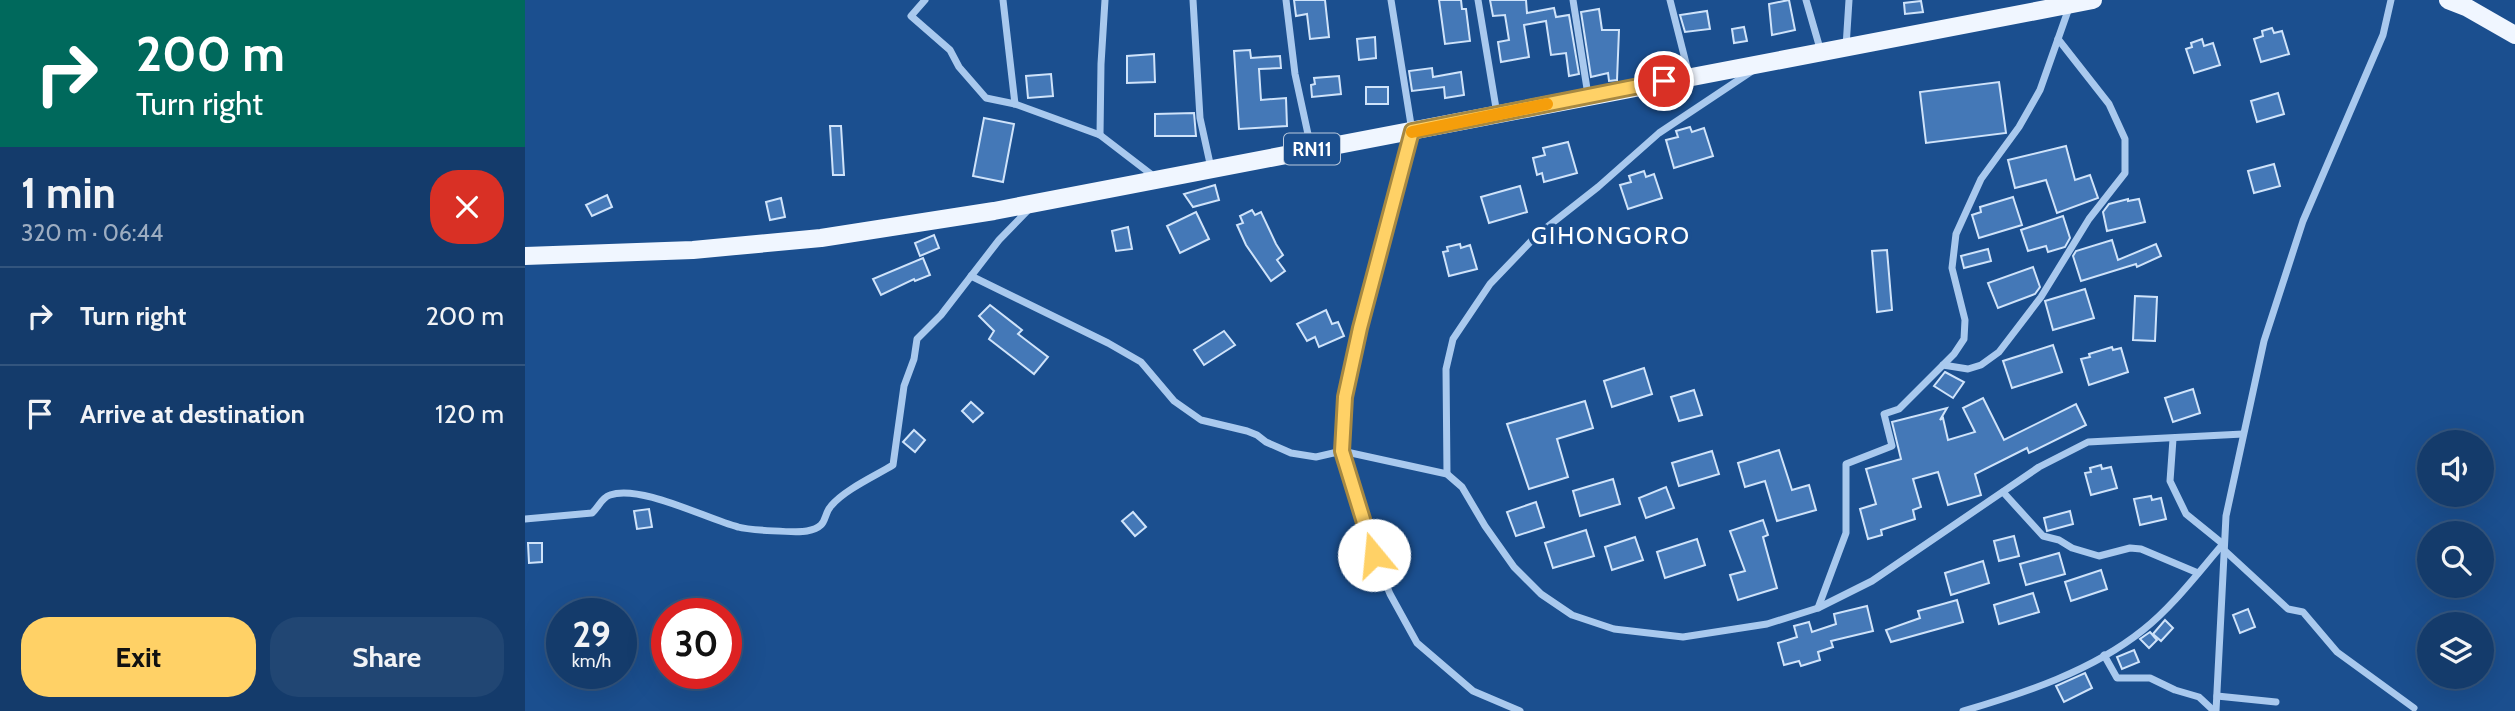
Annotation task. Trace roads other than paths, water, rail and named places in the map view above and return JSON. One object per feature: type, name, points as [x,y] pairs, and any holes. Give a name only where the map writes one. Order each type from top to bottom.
[{"type":"main road","name":"RN11","points":[[525,256],[693,250],[794,240],[1035,203],[2060,4],[2094,0]]},
{"type":"main road","points":[[2448,0],[2466,7],[2515,35]]},
{"type":"street","points":[[925,0],[911,16],[950,50],[959,67],[986,98],[1015,104],[1100,135],[1159,180]]},
{"type":"street","points":[[1003,0],[1015,104]]},
{"type":"street","points":[[1100,135],[1105,0]]},
{"type":"street","points":[[1193,0],[1200,118],[1211,168]]},
{"type":"street","points":[[1286,0],[1295,74],[1311,149]]},
{"type":"street","points":[[1391,0],[1412,131],[1360,328],[1345,397],[1342,451],[1374,555],[1390,594],[1417,643],[1473,691],[1520,711]]},
{"type":"street","points":[[1478,0],[1497,115]]},
{"type":"street","points":[[1573,0],[1588,96]]},
{"type":"street","points":[[1670,0],[1689,76]]},
{"type":"street","points":[[1806,0],[1821,52]]},
{"type":"street","points":[[1846,47],[1849,0]]},
{"type":"street","points":[[2215,711],[2226,516],[2264,341],[2303,221],[2383,35],[2391,0]]},
{"type":"street","points":[[1818,608],[1846,533],[1846,464],[1892,446],[1884,414],[1899,409],[1943,365],[1964,339],[1965,320],[1952,268],[1956,234],[1981,179],[2019,127],[2040,90],[2058,39],[2060,4]]},
{"type":"street","points":[[1943,365],[1968,369],[1980,365],[1999,352],[2041,297],[2088,219],[2099,209],[2125,173],[2125,139],[2109,104],[2058,39]]},
{"type":"street","points":[[1447,474],[1446,369],[1453,339],[1490,284],[1537,235],[1598,187],[1659,133],[1763,63]]},
{"type":"street","points":[[525,519],[591,513],[599,508],[602,500],[609,495],[619,493],[662,499],[741,528],[807,532],[818,527],[826,521],[829,507],[893,465],[904,386],[914,359],[917,339],[941,315],[999,240],[1035,203]]},
{"type":"street","points":[[971,276],[1141,362],[1174,401],[1201,420],[1247,431],[1291,453],[1316,457],[1342,451],[1447,474],[1462,487],[1514,567],[1541,594],[1572,615],[1614,629],[1683,637],[1767,624],[1818,608],[1872,581],[2039,467],[2088,442],[2243,434]]},
{"type":"street","points":[[2173,439],[2170,481],[2186,514],[2288,609],[2303,612],[2337,652],[2414,708]]},
{"type":"street","points":[[2003,492],[2043,536],[2099,556],[2130,548],[2141,549],[2198,573]]},
{"type":"street","points":[[1963,711],[2001,700],[2084,667],[2142,631],[2185,590],[2223,546]]},
{"type":"street","points":[[2103,655],[2117,678],[2150,678],[2175,690],[2199,697],[2215,711]]},
{"type":"street","points":[[2217,696],[2276,702]]},
{"type":"district","name":"GIHONGORO","points":[[1611,235]]}]
